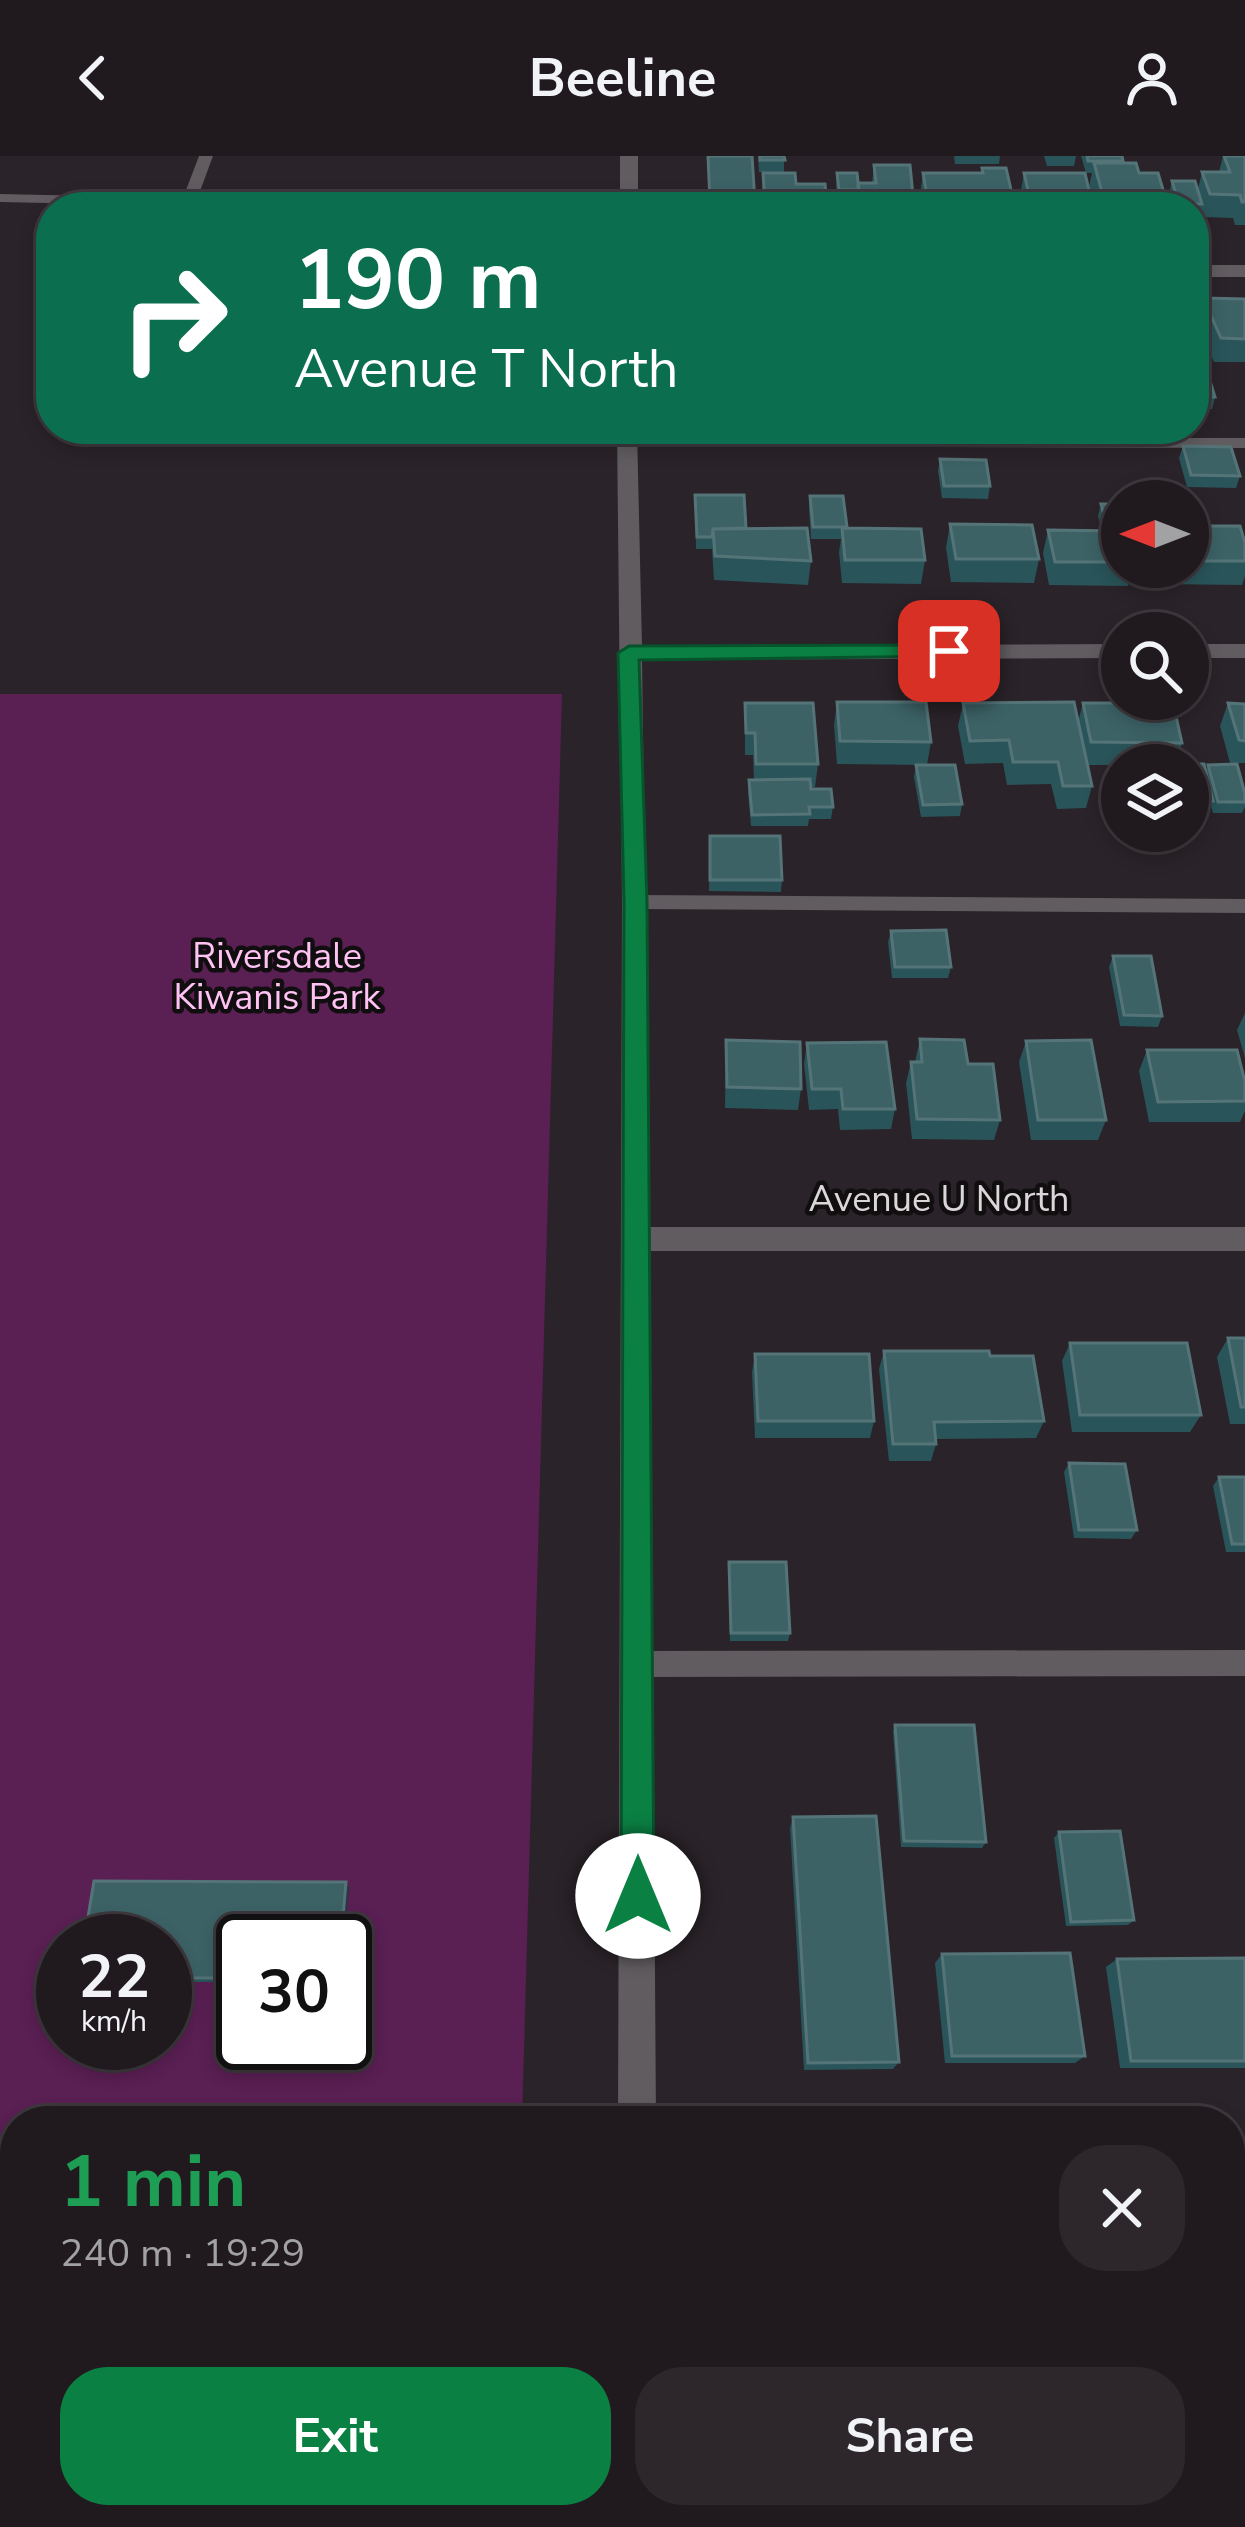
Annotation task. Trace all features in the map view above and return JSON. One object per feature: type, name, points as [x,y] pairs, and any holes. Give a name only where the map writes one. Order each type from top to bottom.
[{"type":"street","points":[[629,156],[629,192]]},
{"type":"street","points":[[1209,271],[1245,271]]},
{"type":"street","points":[[627,444],[635,902],[638,2106]]},
{"type":"street","points":[[629,653],[1101,651]]},
{"type":"street","points":[[1209,651],[1245,651]]},
{"type":"street","name":"Avenue U North","points":[[633,1239],[1245,1239]]},
{"type":"lane","points":[[193,192],[206,156]]},
{"type":"lane","points":[[0,198],[36,199]]},
{"type":"lane","points":[[1209,443],[1245,443]]},
{"type":"lane","points":[[635,902],[1245,906]]},
{"type":"lane","points":[[637,1664],[1245,1663]]},
{"type":"green space","name":"Riversdale Kiwanis Park","points":[[0,694],[562,694],[522,2106],[0,2106]]},
{"type":"building","points":[[708,156],[752,156],[754,192],[710,192]]},
{"type":"building","points":[[760,156],[784,156],[785,160],[760,160]]},
{"type":"building","points":[[1087,156],[1122,156],[1123,161],[1088,161]]},
{"type":"building","points":[[1224,156],[1245,156],[1245,202],[1240,195],[1210,194],[1202,172],[1230,172]]},
{"type":"building","points":[[1094,163],[1136,163],[1139,173],[1158,173],[1164,192],[1102,192]]},
{"type":"building","points":[[874,165],[910,165],[913,192],[859,192],[858,183],[876,183]]},
{"type":"building","points":[[982,168],[1006,168],[1012,192],[926,192],[923,173],[983,173]]},
{"type":"building","points":[[763,173],[795,173],[796,184],[825,184],[826,192],[764,192]]},
{"type":"building","points":[[837,173],[857,173],[859,190],[858,183],[858,190],[839,190]]},
{"type":"building","points":[[1024,173],[1085,173],[1089,192],[1028,192]]},
{"type":"building","points":[[1172,181],[1195,181],[1198,192],[1175,192]]},
{"type":"building","points":[[1209,298],[1245,299],[1245,339],[1221,338],[1209,311]]},
{"type":"building","points":[[1183,446],[1231,447],[1240,476],[1191,475]]},
{"type":"building","points":[[940,459],[986,460],[990,486],[944,486]]},
{"type":"building","points":[[695,495],[744,495],[746,528],[713,529],[712,537],[697,537]]},
{"type":"building","points":[[810,496],[843,496],[847,527],[813,527]]},
{"type":"building","points":[[950,524],[1032,525],[1039,559],[956,559]]},
{"type":"building","points":[[1209,526],[1240,526],[1245,561],[1209,561]]},
{"type":"building","points":[[807,528],[811,561],[715,556],[713,529]]},
{"type":"building","points":[[842,528],[921,529],[925,560],[845,560]]},
{"type":"building","points":[[1048,530],[1101,531],[1101,562],[1055,562]]},
{"type":"building","points":[[837,702],[926,702],[931,742],[840,741]]},
{"type":"building","points":[[1074,702],[1092,786],[1063,786],[1058,762],[1013,762],[1009,740],[970,741],[963,703]]},
{"type":"building","points":[[745,703],[813,703],[818,764],[756,764],[755,733],[746,733]]},
{"type":"building","points":[[1083,703],[1101,703],[1101,720],[1177,720],[1182,743],[1091,742]]},
{"type":"building","points":[[1228,703],[1245,704],[1245,741],[1239,740]]},
{"type":"building","points":[[1237,764],[1245,802],[1218,802],[1209,765]]},
{"type":"building","points":[[916,765],[955,765],[962,804],[923,805]]},
{"type":"building","points":[[810,779],[811,789],[831,789],[833,807],[809,807],[810,814],[752,815],[749,780]]},
{"type":"building","points":[[710,836],[780,836],[782,880],[710,880]]},
{"type":"building","points":[[946,930],[951,967],[895,967],[891,931]]},
{"type":"building","points":[[1113,956],[1151,956],[1162,1016],[1124,1015]]},
{"type":"building","points":[[920,1039],[964,1040],[968,1064],[993,1064],[1000,1120],[917,1119],[911,1062],[922,1062]]},
{"type":"building","points":[[726,1040],[800,1042],[801,1089],[727,1087]]},
{"type":"building","points":[[1091,1040],[1106,1120],[1038,1120],[1026,1041]]},
{"type":"building","points":[[886,1042],[895,1109],[843,1109],[841,1089],[812,1089],[807,1043]]},
{"type":"building","points":[[1147,1050],[1237,1050],[1245,1101],[1158,1102]]},
{"type":"building","points":[[1228,1338],[1245,1338],[1245,1407],[1241,1407]]},
{"type":"building","points":[[1070,1343],[1187,1343],[1201,1415],[1080,1415]]},
{"type":"building","points":[[884,1351],[1033,1356],[1044,1421],[934,1422],[936,1444],[893,1444]]},
{"type":"building","points":[[755,1354],[869,1354],[874,1421],[758,1421]]},
{"type":"building","points":[[1069,1463],[1125,1464],[1137,1530],[1079,1530]]},
{"type":"building","points":[[1219,1477],[1245,1477],[1245,1544],[1232,1544]]},
{"type":"building","points":[[729,1562],[786,1562],[790,1633],[731,1633]]},
{"type":"building","points":[[895,1725],[974,1725],[986,1842],[904,1841]]},
{"type":"building","points":[[876,1816],[899,2062],[808,2063],[793,1817]]},
{"type":"building","points":[[1120,1831],[1134,1920],[1071,1922],[1059,1832]]},
{"type":"building","points":[[94,1881],[346,1882],[343,1914],[216,1914],[216,1978],[192,1978],[192,1914],[88,1914]]},
{"type":"building","points":[[1070,1953],[1085,2056],[952,2056],[942,1954]]},
{"type":"building","points":[[1245,1958],[1245,2061],[1131,2061],[1117,1959]]},
{"type":"route","points":[[638,1896],[635,902],[629,653],[949,651]]}]
